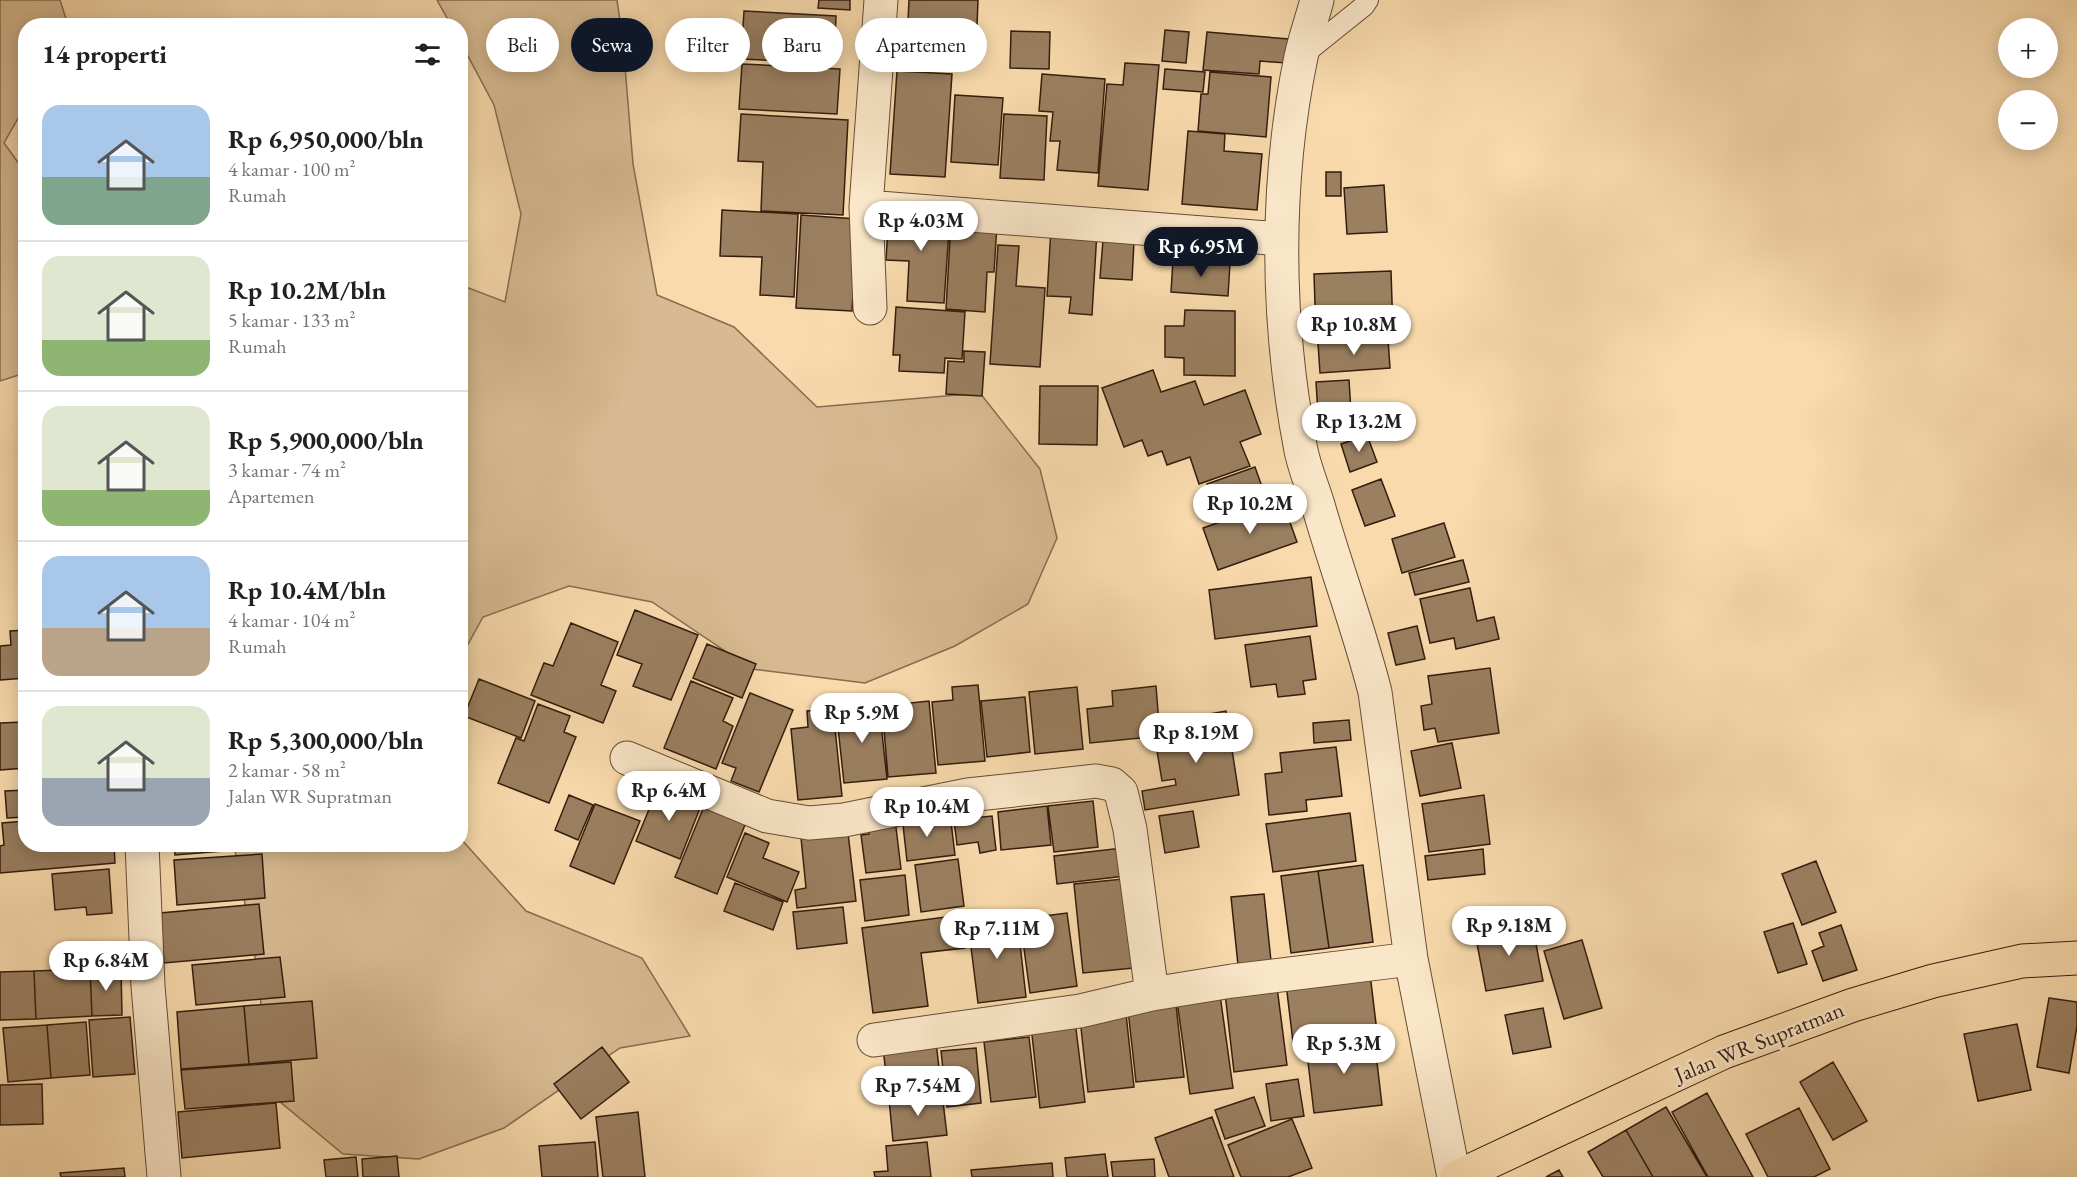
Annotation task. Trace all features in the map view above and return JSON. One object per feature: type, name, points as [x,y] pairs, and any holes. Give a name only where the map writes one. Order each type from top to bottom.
[{"type":"highway","name":"Jalan WR Supratman","points":[[1456,1177],[1724,1052],[1853,1005],[1933,981],[2022,961],[2077,958]]},
{"type":"street","points":[[870,308],[866,207],[881,0]]},
{"type":"street","points":[[1317,0],[1301,57],[1288,146],[1281,239],[1286,348],[1300,446],[1332,554],[1364,649],[1375,692],[1411,959],[1456,1177]]},
{"type":"street","points":[[866,207],[1281,239]]},
{"type":"street","points":[[627,758],[767,816],[809,823],[844,820],[968,795],[1096,781],[1112,784],[1120,792],[1130,829],[1152,994]]},
{"type":"street","points":[[142,852],[148,986],[164,1177]]},
{"type":"street","points":[[874,1041],[1080,1011],[1152,994],[1232,981],[1411,959]]},
{"type":"lane","points":[[1301,57],[1364,6],[1368,0]]},
{"type":"shaded area","points":[[0,0],[60,0],[66,18],[18,18],[18,118],[4,143],[18,162],[18,375],[0,381]]},
{"type":"shaded area","points":[[437,0],[617,0],[620,18],[571,18],[571,72],[625,72],[633,164],[657,295],[734,327],[817,407],[980,393],[1040,469],[1057,538],[1028,604],[955,646],[865,683],[752,669],[652,602],[569,586],[483,617],[468,644],[468,288],[505,302],[521,214],[494,105],[468,56],[468,18],[447,18]]},
{"type":"shaded area","points":[[468,847],[526,911],[642,958],[690,1036],[620,1048],[504,1128],[419,1159],[343,1154],[273,1096],[255,957],[235,852],[468,852]]},
{"type":"building","points":[[819,0],[850,0],[850,10],[818,8]]},
{"type":"building","points":[[909,0],[978,0],[977,18],[908,18]]},
{"type":"building","points":[[744,11],[836,16],[836,18],[762,18],[762,60],[750,59],[750,18],[744,18]]},
{"type":"building","points":[[1165,30],[1189,32],[1186,63],[1162,61]]},
{"type":"building","points":[[1011,31],[1050,32],[1049,69],[1010,68]]},
{"type":"building","points":[[1207,32],[1289,39],[1286,63],[1260,61],[1259,74],[1203,70]]},
{"type":"building","points":[[1125,63],[1159,65],[1148,190],[1098,186],[1107,84],[1123,85]]},
{"type":"building","points":[[750,64],[762,65],[762,72],[840,72],[837,114],[739,109],[741,72],[750,72]]},
{"type":"building","points":[[1165,69],[1205,72],[1203,92],[1163,89]]},
{"type":"building","points":[[897,72],[952,74],[945,177],[890,174]]},
{"type":"building","points":[[1210,72],[1271,77],[1266,137],[1198,131],[1201,94],[1208,94]]},
{"type":"building","points":[[1042,74],[1105,79],[1098,173],[1057,170],[1060,141],[1050,141],[1053,112],[1039,111]]},
{"type":"building","points":[[955,95],[1003,98],[998,165],[951,162]]},
{"type":"building","points":[[741,114],[848,120],[843,215],[761,211],[763,162],[738,161]]},
{"type":"building","points":[[1004,114],[1047,116],[1044,180],[1000,178]]},
{"type":"building","points":[[1188,131],[1225,134],[1224,151],[1262,154],[1257,210],[1182,204]]},
{"type":"building","points":[[1326,172],[1341,172],[1341,196],[1326,196]]},
{"type":"building","points":[[1384,185],[1387,232],[1347,234],[1344,188]]},
{"type":"building","points":[[722,210],[798,214],[794,297],[760,295],[762,257],[720,256]]},
{"type":"building","points":[[889,211],[950,215],[944,303],[907,301],[909,261],[886,260]]},
{"type":"building","points":[[801,215],[857,219],[852,311],[796,308]]},
{"type":"building","points":[[951,222],[997,225],[994,272],[987,272],[985,312],[946,309]]},
{"type":"building","points":[[1051,228],[1097,231],[1092,315],[1069,313],[1071,297],[1047,296]]},
{"type":"building","points":[[1103,240],[1134,242],[1132,280],[1100,278]]},
{"type":"building","points":[[998,245],[1019,246],[1016,286],[1045,288],[1040,367],[990,364]]},
{"type":"building","points":[[1173,260],[1230,263],[1228,296],[1171,292]]},
{"type":"building","points":[[1391,271],[1393,332],[1316,334],[1314,274]]},
{"type":"building","points":[[896,307],[965,312],[962,359],[945,358],[944,373],[899,371],[900,355],[893,355]]},
{"type":"building","points":[[1185,310],[1235,311],[1235,376],[1184,375],[1184,358],[1165,357],[1165,326],[1184,326]]},
{"type":"building","points":[[1388,339],[1390,368],[1320,373],[1318,343]]},
{"type":"building","points":[[964,351],[985,352],[982,396],[946,394],[948,361],[964,362]]},
{"type":"building","points":[[1153,370],[1161,392],[1195,381],[1204,405],[1245,390],[1261,434],[1240,442],[1250,466],[1199,484],[1190,457],[1167,465],[1162,451],[1148,456],[1142,440],[1124,447],[1102,388]]},
{"type":"building","points":[[1349,380],[1351,412],[1318,414],[1316,382]]},
{"type":"building","points":[[1040,386],[1098,386],[1097,445],[1039,444]]},
{"type":"building","points":[[1367,435],[1377,462],[1350,472],[1341,444]]},
{"type":"building","points":[[1255,467],[1267,501],[1219,519],[1207,484]]},
{"type":"building","points":[[1381,479],[1395,516],[1365,526],[1352,490]]},
{"type":"building","points":[[1282,500],[1297,542],[1218,570],[1203,528]]},
{"type":"building","points":[[1444,523],[1455,557],[1402,573],[1392,539]]},
{"type":"building","points":[[1463,560],[1469,582],[1415,595],[1409,573]]},
{"type":"building","points":[[1311,577],[1317,626],[1215,639],[1209,590]]},
{"type":"building","points":[[1470,588],[1477,621],[1494,617],[1499,639],[1456,649],[1454,638],[1430,643],[1420,599]]},
{"type":"building","points":[[635,610],[698,635],[671,700],[633,686],[642,664],[617,655]]},
{"type":"building","points":[[571,623],[618,642],[601,685],[616,691],[603,723],[531,695],[544,663],[553,666]]},
{"type":"building","points":[[1417,626],[1425,659],[1396,665],[1388,633]]},
{"type":"building","points":[[18,630],[18,679],[0,680],[0,646],[11,645],[10,631]]},
{"type":"building","points":[[1310,636],[1316,679],[1303,681],[1305,694],[1278,697],[1276,684],[1251,687],[1245,645]]},
{"type":"building","points":[[707,644],[756,664],[742,698],[693,678]]},
{"type":"building","points":[[1490,668],[1499,733],[1438,742],[1435,728],[1424,730],[1421,706],[1432,704],[1428,676]]},
{"type":"building","points":[[479,679],[535,701],[521,738],[468,718],[468,706]]},
{"type":"building","points":[[691,681],[733,698],[723,721],[733,726],[716,769],[664,748]]},
{"type":"building","points":[[978,685],[985,761],[938,765],[932,702],[953,700],[952,687]]},
{"type":"building","points":[[1156,686],[1160,736],[1090,743],[1087,709],[1113,706],[1112,691]]},
{"type":"building","points":[[1077,687],[1083,749],[1035,754],[1029,692]]},
{"type":"building","points":[[750,693],[793,710],[759,792],[731,781],[736,768],[722,763]]},
{"type":"building","points":[[1025,697],[1030,752],[987,757],[981,701]]},
{"type":"building","points":[[929,701],[936,773],[888,777],[882,706]]},
{"type":"building","points":[[538,704],[570,716],[564,732],[576,737],[549,803],[498,783],[516,738],[524,741]]},
{"type":"building","points":[[879,705],[887,779],[844,783],[836,709]]},
{"type":"building","points":[[833,709],[842,796],[798,800],[791,729],[808,727],[807,711]]},
{"type":"building","points":[[1226,711],[1239,795],[1145,810],[1142,791],[1176,785],[1175,779],[1162,781],[1157,751],[1170,749],[1168,739],[1181,737],[1179,719]]},
{"type":"building","points":[[1349,720],[1351,740],[1314,743],[1313,723]]},
{"type":"building","points":[[18,722],[18,769],[0,770],[0,723]]},
{"type":"building","points":[[1452,743],[1461,788],[1420,796],[1411,751]]},
{"type":"building","points":[[1336,747],[1342,796],[1306,800],[1307,811],[1269,815],[1265,774],[1282,772],[1280,753]]},
{"type":"building","points":[[659,785],[702,803],[680,859],[636,841]]},
{"type":"building","points":[[18,790],[18,817],[7,818],[5,791]]},
{"type":"building","points":[[569,795],[593,805],[578,840],[555,830]]},
{"type":"building","points":[[1484,795],[1490,844],[1429,852],[1422,804]]},
{"type":"building","points":[[1093,801],[1098,847],[1054,852],[1048,806]]},
{"type":"building","points":[[595,804],[640,821],[614,884],[570,866]]},
{"type":"building","points":[[705,804],[747,820],[717,894],[675,877]]},
{"type":"building","points":[[1047,806],[1051,845],[1001,850],[998,812]]},
{"type":"building","points":[[1193,811],[1199,847],[1165,853],[1159,816]]},
{"type":"building","points":[[932,813],[934,825],[951,822],[955,855],[907,861],[902,816]]},
{"type":"building","points":[[1350,813],[1356,861],[1273,872],[1266,824]]},
{"type":"building","points":[[992,816],[996,850],[980,853],[978,842],[957,845],[954,820]]},
{"type":"building","points":[[895,819],[901,869],[866,873],[861,835],[869,834],[868,822]]},
{"type":"building","points":[[18,822],[18,852],[114,852],[115,863],[0,873],[0,846],[4,845],[2,823]]},
{"type":"building","points":[[745,833],[769,843],[763,858],[799,872],[787,902],[727,877]]},
{"type":"building","points":[[848,833],[856,901],[797,908],[795,890],[806,888],[801,838]]},
{"type":"building","points":[[1122,848],[1125,876],[1057,884],[1054,856]]},
{"type":"building","points":[[1483,849],[1485,874],[1428,880],[1425,856]]},
{"type":"building","points":[[175,852],[211,852],[175,855]]},
{"type":"building","points":[[262,854],[265,898],[177,905],[174,860]]},
{"type":"building","points":[[958,859],[964,906],[921,912],[915,865]]},
{"type":"building","points":[[1816,861],[1836,912],[1802,925],[1782,874]]},
{"type":"building","points":[[1363,865],[1373,942],[1329,948],[1318,871]]},
{"type":"building","points":[[109,869],[112,913],[87,915],[86,907],[55,910],[52,874]]},
{"type":"building","points":[[1318,871],[1329,948],[1291,953],[1281,876]]},
{"type":"building","points":[[905,875],[909,915],[865,921],[860,880]]},
{"type":"building","points":[[1123,879],[1133,968],[1083,973],[1074,884]]},
{"type":"building","points":[[735,883],[783,902],[773,930],[724,911]]},
{"type":"building","points":[[1264,894],[1271,961],[1238,965],[1231,897]]},
{"type":"building","points":[[259,904],[264,954],[164,963],[160,913]]},
{"type":"building","points":[[843,907],[847,943],[797,949],[793,912]]},
{"type":"building","points":[[1067,913],[1077,986],[1030,993],[1020,919]]},
{"type":"building","points":[[961,915],[965,948],[921,953],[928,1006],[873,1013],[862,928]]},
{"type":"building","points":[[1017,917],[1026,997],[978,1003],[968,923]]},
{"type":"building","points":[[1532,923],[1543,981],[1486,991],[1475,933]]},
{"type":"building","points":[[1793,923],[1807,964],[1778,973],[1764,932]]},
{"type":"building","points":[[1841,925],[1857,970],[1823,981],[1812,951],[1824,946],[1819,933]]},
{"type":"building","points":[[1582,940],[1602,1008],[1564,1019],[1544,951]]},
{"type":"building","points":[[280,957],[285,997],[196,1005],[192,965]]},
{"type":"building","points":[[121,968],[122,1015],[92,1016],[90,969]]},
{"type":"building","points":[[90,969],[92,1016],[36,1019],[34,971]]},
{"type":"building","points":[[34,971],[36,1019],[0,1020],[0,972]]},
{"type":"building","points":[[1370,974],[1377,1032],[1293,1042],[1286,984]]},
{"type":"building","points":[[1277,987],[1287,1065],[1234,1072],[1225,993]]},
{"type":"building","points":[[1220,995],[1233,1088],[1190,1094],[1177,1001]]},
{"type":"building","points":[[2049,998],[2077,1002],[2077,1026],[2069,1073],[2037,1067]]},
{"type":"building","points":[[312,1001],[317,1058],[249,1064],[244,1006]]},
{"type":"building","points":[[1176,1005],[1184,1077],[1136,1082],[1128,1010]]},
{"type":"building","points":[[244,1006],[249,1064],[181,1069],[177,1012]]},
{"type":"building","points":[[1543,1008],[1551,1047],[1513,1054],[1505,1015]]},
{"type":"building","points":[[1126,1014],[1134,1087],[1088,1092],[1080,1019]]},
{"type":"building","points":[[130,1017],[135,1074],[93,1077],[89,1020]]},
{"type":"building","points":[[1075,1021],[1085,1102],[1040,1108],[1031,1026]]},
{"type":"building","points":[[86,1022],[90,1075],[51,1078],[47,1025]]},
{"type":"building","points":[[2017,1024],[2031,1090],[1978,1101],[1964,1034]]},
{"type":"building","points":[[47,1025],[51,1078],[8,1082],[3,1028]]},
{"type":"building","points":[[1029,1037],[1036,1097],[991,1102],[984,1042]]},
{"type":"building","points":[[1374,1037],[1382,1105],[1314,1113],[1306,1045]]},
{"type":"building","points":[[936,1042],[942,1093],[889,1099],[883,1048]]},
{"type":"building","points":[[602,1047],[629,1082],[581,1119],[554,1084]]},
{"type":"building","points":[[976,1048],[981,1103],[947,1107],[941,1051]]},
{"type":"building","points":[[291,1062],[294,1101],[185,1109],[181,1070]]},
{"type":"building","points":[[1833,1062],[1867,1121],[1833,1140],[1800,1082]]},
{"type":"building","points":[[1298,1079],[1304,1116],[1271,1121],[1266,1084]]},
{"type":"building","points":[[42,1084],[43,1124],[0,1125],[0,1085]]},
{"type":"building","points":[[942,1093],[947,1135],[893,1141],[889,1099]]},
{"type":"building","points":[[1707,1093],[1753,1177],[1708,1177],[1672,1112]]},
{"type":"building","points":[[1254,1097],[1265,1126],[1225,1139],[1215,1110]]},
{"type":"building","points":[[276,1103],[280,1148],[182,1158],[178,1112]]},
{"type":"building","points":[[1666,1107],[1707,1177],[1653,1177],[1626,1130]]},
{"type":"building","points":[[1799,1108],[1830,1169],[1814,1177],[1768,1177],[1746,1134]]},
{"type":"building","points":[[638,1112],[645,1177],[603,1177],[596,1117]]},
{"type":"building","points":[[1212,1117],[1234,1177],[1169,1177],[1155,1138]]},
{"type":"building","points":[[1292,1119],[1312,1168],[1288,1177],[1241,1177],[1228,1145]]},
{"type":"building","points":[[1626,1130],[1653,1177],[1603,1177],[1588,1152]]},
{"type":"building","points":[[595,1142],[598,1177],[542,1177],[539,1146]]},
{"type":"building","points":[[927,1142],[931,1177],[875,1177],[874,1172],[888,1171],[886,1146]]},
{"type":"building","points":[[1105,1154],[1108,1177],[1067,1177],[1065,1158]]},
{"type":"building","points":[[397,1156],[399,1177],[363,1177],[362,1159]]},
{"type":"building","points":[[356,1157],[358,1177],[326,1177],[324,1160]]},
{"type":"building","points":[[1154,1159],[1155,1177],[1113,1177],[1111,1162]]},
{"type":"building","points":[[1052,1163],[1053,1177],[972,1177],[971,1170]]},
{"type":"building","points":[[124,1168],[125,1177],[61,1177],[60,1173]]},
{"type":"building","points":[[1559,1170],[1563,1177],[1546,1177]]}]
